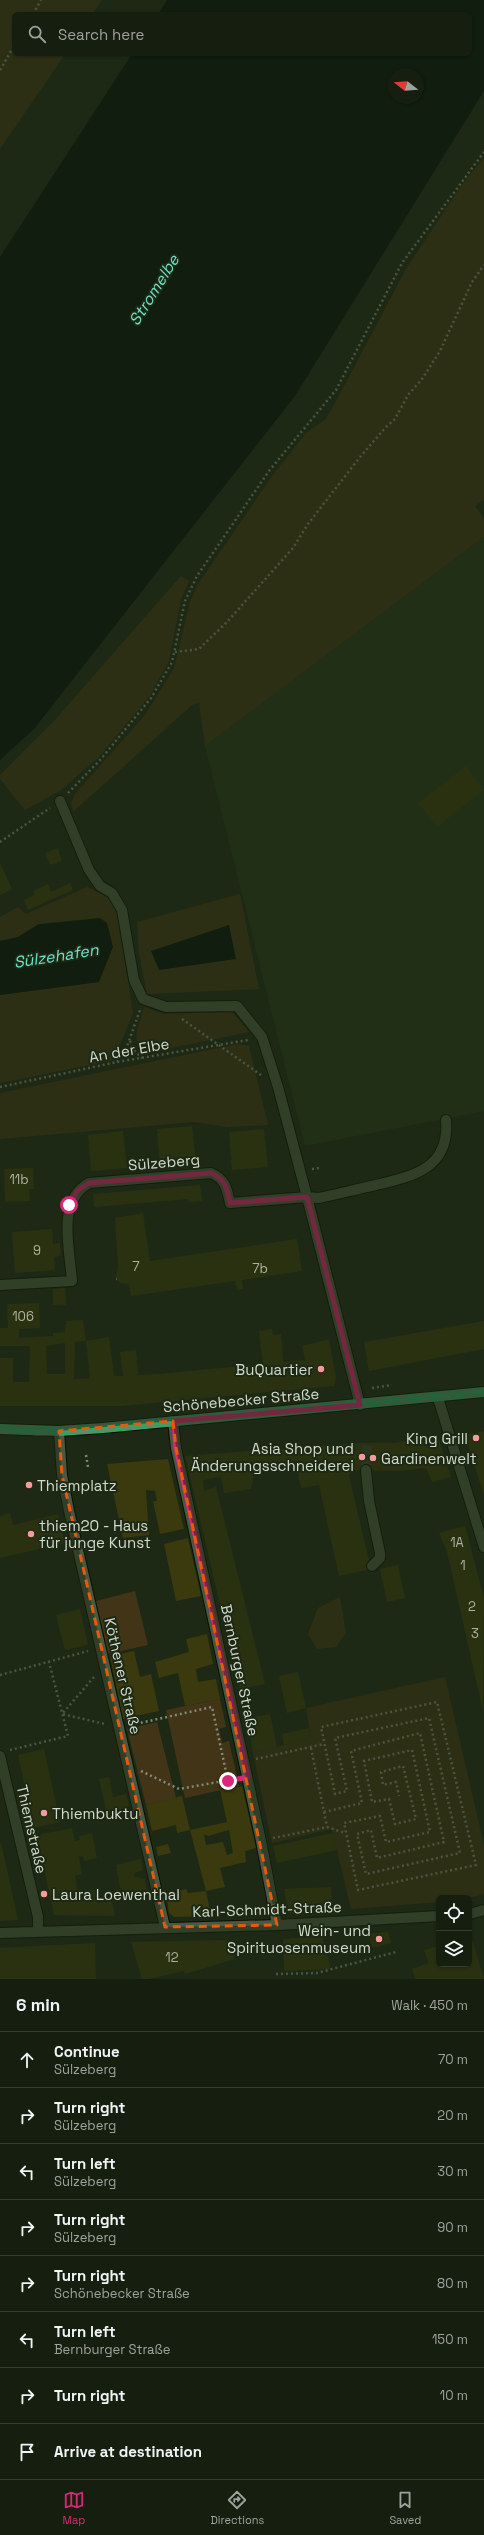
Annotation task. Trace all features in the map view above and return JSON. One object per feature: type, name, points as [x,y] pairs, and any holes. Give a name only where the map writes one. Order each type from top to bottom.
[{"type":"main road","name":"Schönebecker Straße","points":[[0,1429],[59,1431],[438,1398],[484,1392]]},
{"type":"street","points":[[60,801],[89,870],[100,886],[112,893],[122,910],[134,980],[143,999],[166,1007],[237,1006],[262,1037],[288,1124],[360,1405]]},
{"type":"street","name":"Sülzeberg","points":[[0,1285],[72,1281],[68,1211],[78,1190],[89,1183],[211,1173],[221,1177],[227,1188],[230,1203],[307,1197],[319,1198],[420,1173],[441,1152],[446,1140],[446,1120]]},
{"type":"street","points":[[438,1398],[484,1547]]},
{"type":"street","name":"Bernburger Straße","points":[[174,1421],[176,1448],[248,1777],[277,1925]]},
{"type":"street","name":"Köthener Straße","points":[[59,1431],[62,1475],[165,1927]]},
{"type":"street","points":[[366,1470],[369,1501],[380,1553],[380,1558],[372,1566]]},
{"type":"street","name":"Thiemstraße","points":[[4,1753],[38,1917],[38,1932]]},
{"type":"street","points":[[472,1913],[484,1910]]},
{"type":"street","name":"Karl-Schmidt-Straße","points":[[0,1933],[165,1927],[277,1925],[436,1916]]},
{"type":"path","points":[[34,12],[41,0]]},
{"type":"path","points":[[0,70],[12,49]]},
{"type":"path","points":[[0,842],[60,801],[101,759],[151,698],[172,662],[185,601],[197,576],[270,471],[336,390],[402,263],[484,152]]},
{"type":"path","points":[[174,652],[199,649],[227,622],[293,548],[308,524],[360,457],[386,427],[396,420],[408,395],[422,379],[440,351],[472,282],[484,265]]},
{"type":"path","points":[[117,1062],[125,1052],[130,1041],[143,999]]},
{"type":"path","points":[[166,1007],[216,1045],[278,1087]]},
{"type":"path","name":"An der Elbe","points":[[0,1087],[117,1062],[262,1037]]},
{"type":"path","points":[[130,1041],[135,1051],[142,1058]]},
{"type":"path","points":[[373,1388],[392,1385]]},
{"type":"path","points":[[86,1455],[88,1467]]},
{"type":"path","points":[[0,1675],[101,1648]]},
{"type":"path","points":[[4,1753],[68,1736],[49,1662]]},
{"type":"path","points":[[62,1714],[105,1665]]},
{"type":"path","points":[[324,1812],[362,1803],[350,1751],[420,1733],[444,1842],[377,1858],[371,1830],[357,1834],[366,1874],[460,1853],[429,1718],[336,1738],[347,1791],[335,1794],[321,1727],[437,1702],[476,1865],[358,1890],[344,1823],[380,1816],[386,1842],[430,1832],[412,1750],[364,1761],[372,1802],[389,1799],[395,1824],[416,1819],[403,1766],[381,1772],[383,1784],[396,1782],[399,1796]]},
{"type":"path","points":[[62,1714],[120,1728],[212,1707],[228,1781]]},
{"type":"path","points":[[244,1762],[324,1744]]},
{"type":"path","points":[[311,1748],[327,1827]]},
{"type":"path","points":[[128,1764],[179,1789],[248,1777]]},
{"type":"path","points":[[261,1841],[327,1827],[346,1833]]},
{"type":"path","points":[[276,1974],[317,1973],[396,1952]]},
{"type":"highlighted area","points":[[173,1421],[176,1448],[277,1925],[165,1927],[62,1475],[59,1431]]},
{"type":"shaded area","points":[[0,0],[102,0],[93,12],[12,12],[12,56],[64,56],[0,149]]},
{"type":"shaded area","points":[[484,158],[484,499],[475,506],[484,519],[484,537],[205,746],[199,703],[192,705],[73,812],[71,803],[75,794],[145,715],[174,668],[190,602],[198,584],[273,475],[306,433],[325,420],[406,269],[461,186]]},
{"type":"shaded area","points":[[484,537],[484,1111],[305,1146],[205,746]]},
{"type":"shaded area","points":[[181,576],[189,581],[181,600],[169,661],[149,697],[98,758],[61,790],[25,810],[0,779],[0,775],[55,720]]},
{"type":"shaded area","points":[[87,887],[109,897],[118,916],[133,1013],[114,1060],[0,1083],[0,995],[99,982],[39,924],[18,937],[0,941],[0,917],[18,907],[26,914]]},
{"type":"shaded area","points":[[240,894],[259,989],[147,994],[139,953],[137,922]]},
{"type":"shaded area","points":[[144,1007],[163,1014],[232,1012],[249,1032],[146,1053],[141,1048],[136,1038]]},
{"type":"shaded area","points":[[238,1044],[249,1046],[268,1125],[228,1127],[194,1122],[0,1139],[0,1093]]},
{"type":"shaded area","points":[[135,1591],[148,1645],[108,1654],[96,1601]]},
{"type":"shaded area","points":[[340,1597],[346,1633],[336,1647],[317,1649],[308,1634],[318,1608]]},
{"type":"shaded area","points":[[445,1677],[484,1845],[484,1894],[472,1897],[472,1895],[436,1895],[436,1902],[351,1909],[332,1829],[272,1843],[253,1753],[311,1738],[306,1708]]},
{"type":"shaded area","points":[[220,1699],[226,1727],[219,1729],[222,1743],[229,1741],[239,1786],[185,1798],[166,1710]]},
{"type":"shaded area","points":[[157,1722],[176,1798],[146,1805],[127,1729]]},
{"type":"water","name":"Stromelbe","points":[[167,0],[484,0],[484,91],[295,396],[34,729],[0,760],[0,257],[131,56],[472,56],[472,12],[159,12]]},
{"type":"water","name":"Sülzehafen","points":[[100,918],[107,923],[113,947],[99,982],[0,995],[0,941],[18,937],[39,924]]},
{"type":"water","points":[[229,925],[236,959],[159,970],[151,951]]},
{"type":"building","points":[[466,766],[484,790],[437,827],[418,803]]},
{"type":"building","points":[[58,848],[62,861],[50,865],[45,853]]},
{"type":"building","points":[[0,863],[12,889],[0,895]]},
{"type":"building","points":[[70,883],[73,890],[28,910],[24,900],[35,895],[33,891],[48,884],[51,892]]},
{"type":"building","points":[[192,1126],[196,1162],[160,1166],[157,1129]]},
{"type":"building","points":[[264,1129],[268,1167],[232,1170],[229,1132]]},
{"type":"building","points":[[123,1131],[127,1168],[91,1171],[88,1135]]},
{"type":"building","points":[[33,1168],[34,1189],[29,1189],[30,1201],[5,1202],[4,1169]]},
{"type":"building","points":[[200,1185],[202,1201],[189,1202],[188,1199],[94,1207],[93,1194]]},
{"type":"building","points":[[143,1213],[150,1261],[297,1239],[302,1271],[242,1280],[243,1289],[237,1290],[235,1281],[131,1296],[129,1284],[120,1283],[116,1278],[118,1267],[115,1218]]},
{"type":"building","points":[[52,1229],[53,1244],[60,1243],[61,1256],[54,1257],[55,1270],[15,1273],[12,1232]]},
{"type":"building","points":[[65,1288],[66,1305],[53,1305],[53,1289]]},
{"type":"building","points":[[39,1303],[40,1328],[19,1329],[19,1338],[53,1336],[53,1333],[65,1332],[66,1321],[83,1320],[86,1341],[109,1337],[114,1376],[123,1376],[120,1352],[136,1350],[138,1375],[263,1364],[259,1331],[272,1329],[273,1335],[281,1334],[283,1362],[305,1360],[302,1346],[329,1339],[336,1378],[334,1386],[122,1406],[0,1406],[0,1358],[13,1358],[13,1382],[29,1382],[30,1346],[0,1346],[0,1328],[8,1328],[7,1304]],"holes":[[[86,1341],[90,1378],[74,1379],[75,1342]],[[65,1343],[65,1374],[47,1374],[46,1346]]]},
{"type":"building","points":[[484,1321],[484,1349],[369,1371],[364,1342]]},
{"type":"building","points":[[484,1431],[484,1496],[465,1435]]},
{"type":"building","points":[[438,1437],[451,1477],[432,1482],[426,1468],[398,1471],[351,1470],[349,1476],[371,1569],[339,1576],[319,1485],[301,1488],[295,1461],[269,1463],[261,1467],[254,1474],[251,1489],[224,1493],[221,1477],[203,1480],[204,1491],[216,1487],[265,1684],[240,1689],[185,1456],[356,1443],[392,1443]]},
{"type":"building","points":[[168,1459],[184,1529],[160,1534],[153,1501],[157,1501],[155,1491],[146,1490],[149,1535],[123,1538],[107,1464]]},
{"type":"building","name":"thiem20 - Haus für junge Kunst","points":[[10,1513],[13,1525],[58,1514],[65,1543],[0,1558],[0,1516]]},
{"type":"building","points":[[465,1526],[484,1598],[483,1711],[447,1552],[439,1533]]},
{"type":"building","points":[[188,1538],[201,1596],[176,1601],[164,1544]]},
{"type":"building","points":[[398,1565],[405,1598],[387,1602],[380,1569]]},
{"type":"building","points":[[80,1609],[88,1645],[65,1650],[56,1615]]},
{"type":"building","points":[[207,1634],[213,1664],[196,1669],[198,1682],[216,1679],[220,1699],[185,1706],[178,1673],[159,1678],[155,1662],[189,1652],[186,1639]]},
{"type":"building","points":[[134,1651],[140,1677],[151,1674],[159,1711],[123,1719],[110,1656]]},
{"type":"building","points":[[298,1672],[306,1708],[287,1713],[279,1676]]},
{"type":"building","points":[[270,1714],[277,1747],[253,1753],[247,1718]]},
{"type":"building","points":[[309,1728],[311,1738],[284,1745],[282,1734]]},
{"type":"building","points":[[44,1749],[60,1822],[34,1828],[18,1755]]},
{"type":"building","points":[[109,1777],[113,1797],[126,1794],[129,1806],[107,1816],[99,1779]]},
{"type":"building","points":[[242,1786],[256,1848],[245,1851],[246,1862],[220,1868],[225,1887],[206,1891],[190,1830],[227,1822],[220,1790]],"holes":[[[229,1830],[233,1853],[227,1855],[223,1842],[206,1845],[204,1834],[208,1836]]]},
{"type":"building","points":[[182,1796],[190,1830],[177,1833],[176,1825],[152,1831],[146,1805]]},
{"type":"building","points":[[72,1828],[75,1841],[80,1840],[79,1836],[92,1833],[97,1858],[84,1861],[83,1856],[79,1857],[82,1874],[75,1876],[77,1890],[96,1890],[97,1903],[112,1901],[115,1916],[54,1915],[37,1835]]},
{"type":"building","points":[[333,1833],[337,1850],[277,1863],[273,1846]]},
{"type":"building","points":[[1,1843],[18,1920],[0,1921]]},
{"type":"building","points":[[168,1844],[171,1853],[158,1856],[156,1847]]},
{"type":"building","points":[[141,1859],[143,1870],[134,1873],[135,1877],[145,1879],[147,1890],[128,1892],[120,1888],[116,1865]]},
{"type":"building","points":[[331,1887],[332,1910],[289,1913],[284,1889]]},
{"type":"building","points":[[186,1889],[188,1893],[206,1891],[211,1916],[174,1917],[169,1913],[166,1893]]},
{"type":"building","name":"Wein- und Spirituosenmuseum","points":[[388,1932],[391,1943],[372,1948],[368,1934]]},
{"type":"building","points":[[322,1937],[331,1969],[284,1971],[283,1939]]},
{"type":"building","points":[[472,1939],[484,1979],[415,1979],[412,1969],[429,1963],[424,1950],[436,1947],[436,1967],[472,1967]]},
{"type":"building","points":[[229,1940],[235,1959],[185,1974],[184,1971],[149,1979],[142,1979],[131,1942]]},
{"type":"building","points":[[95,1943],[96,1979],[0,1979],[0,1948]]},
{"type":"tunnel","points":[[366,1470],[367,1443]]},
{"type":"tram line","points":[[0,1425],[38,1428],[93,1425],[484,1389]]},
{"type":"tram line","points":[[0,1432],[37,1435],[93,1432],[484,1395]]},
{"type":"place","name":"BuQuartier","points":[[321,1369]]},
{"type":"place","name":"King Grill","points":[[476,1438]]},
{"type":"place","name":"Asia Shop und Änderungsschneiderei","points":[[362,1457]]},
{"type":"place","name":"Gardinenwelt","points":[[373,1458]]},
{"type":"place","name":"Thiemplatz","points":[[29,1485]]},
{"type":"place","name":"thiem20 - Haus für junge Kunst","points":[[31,1534]]},
{"type":"place","name":"Thiembuktu","points":[[44,1813]]},
{"type":"place","name":"Laura Loewenthal","points":[[44,1894]]},
{"type":"place","name":"Wein- und Spirituosenmuseum","points":[[379,1939]]},
{"type":"route","points":[[69,1205],[78,1190],[89,1183],[211,1173],[221,1177],[227,1188],[230,1203],[307,1197],[326,1277],[360,1405],[174,1421],[176,1448],[248,1777],[228,1781]]}]
